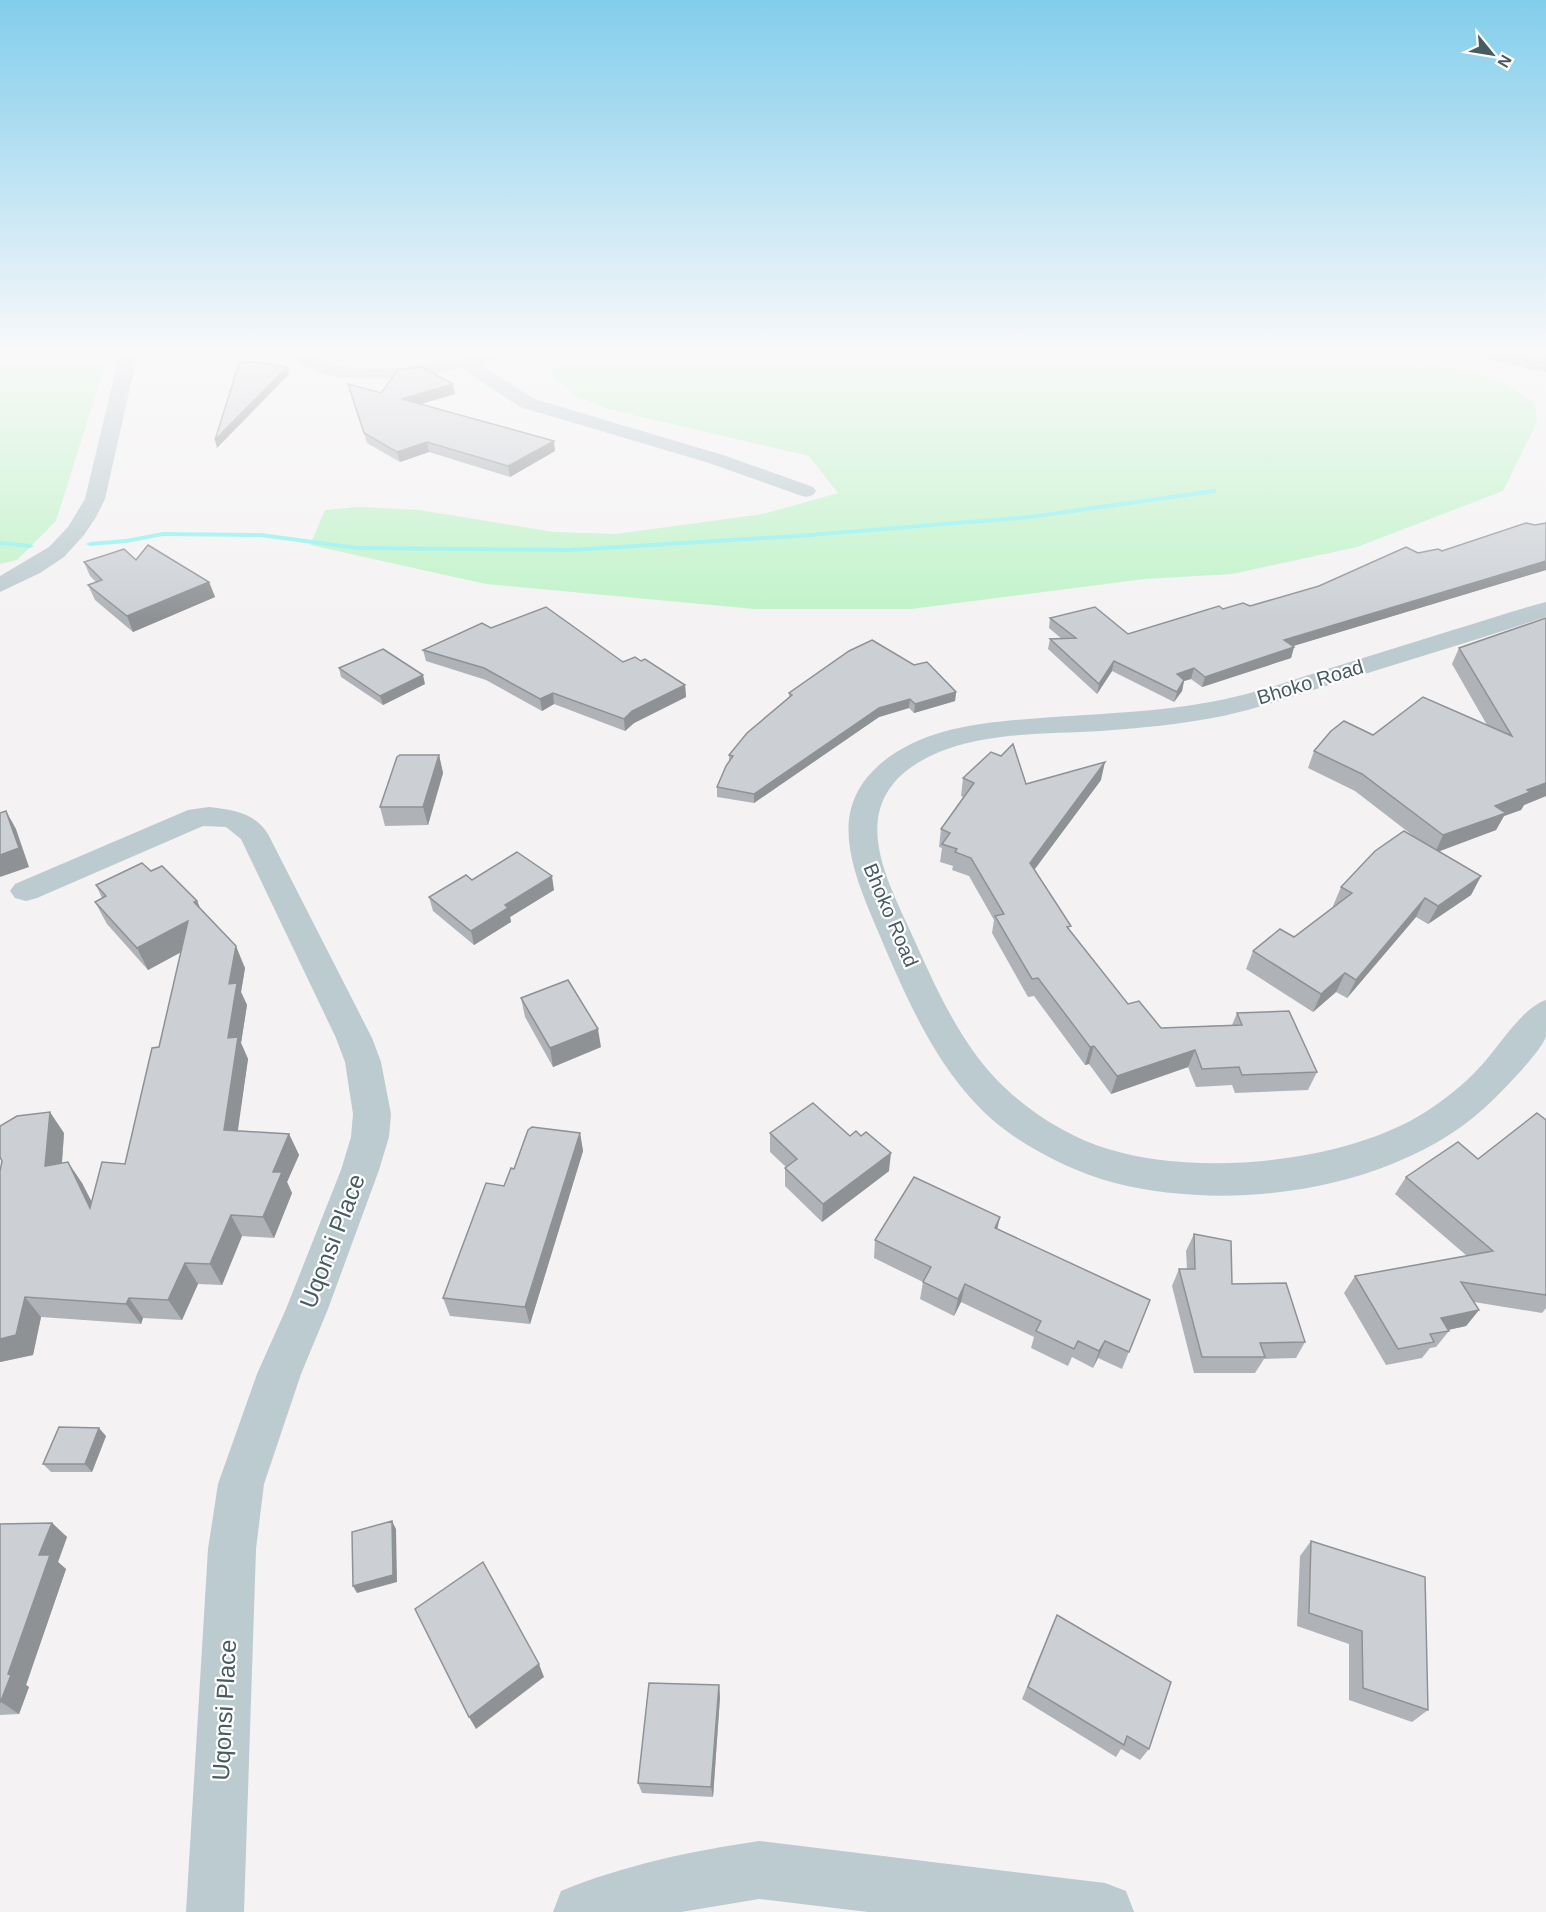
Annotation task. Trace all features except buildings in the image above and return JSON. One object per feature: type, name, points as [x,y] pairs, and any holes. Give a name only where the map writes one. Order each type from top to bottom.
[{"type":"street","points":[[0,585],[26,573],[72,539],[95,499],[108,441]]},
{"type":"street","points":[[656,441],[716,459],[806,491]]},
{"type":"street","name":"Bhoko Road","points":[[1546,609],[1282,692],[1210,711],[1140,719],[993,730],[945,740],[925,747],[906,759],[877,784],[868,796],[861,829],[866,859],[898,937],[940,1028],[960,1059],[1002,1106],[1074,1151],[1105,1164],[1153,1174],[1254,1179],[1335,1167],[1377,1154],[1424,1130],[1469,1100],[1546,1014]]},
{"type":"street","name":"Uqonsi Place","points":[[26,891],[198,817],[234,819],[252,834],[265,856],[285,901],[354,1038],[370,1091],[372,1114],[370,1137],[360,1170],[307,1309],[279,1374],[241,1484],[232,1549],[215,1912]]},
{"type":"street","points":[[582,1912],[696,1879],[759,1870],[1105,1912]]},
{"type":"green space","points":[[0,441],[81,441],[56,521],[17,560],[0,564]]},
{"type":"green space","points":[[746,441],[1528,441],[1503,491],[1357,547],[1232,574],[1144,579],[911,609],[755,609],[486,584],[310,545],[325,510],[357,507],[419,510],[554,532],[616,534],[763,514],[838,493],[809,456]]},
{"type":"waterway","points":[[90,544],[126,541],[163,534],[261,535],[357,548],[570,550],[798,536],[1030,517],[1213,491]]},
{"type":"waterway","points":[[0,543],[30,546]]}]
